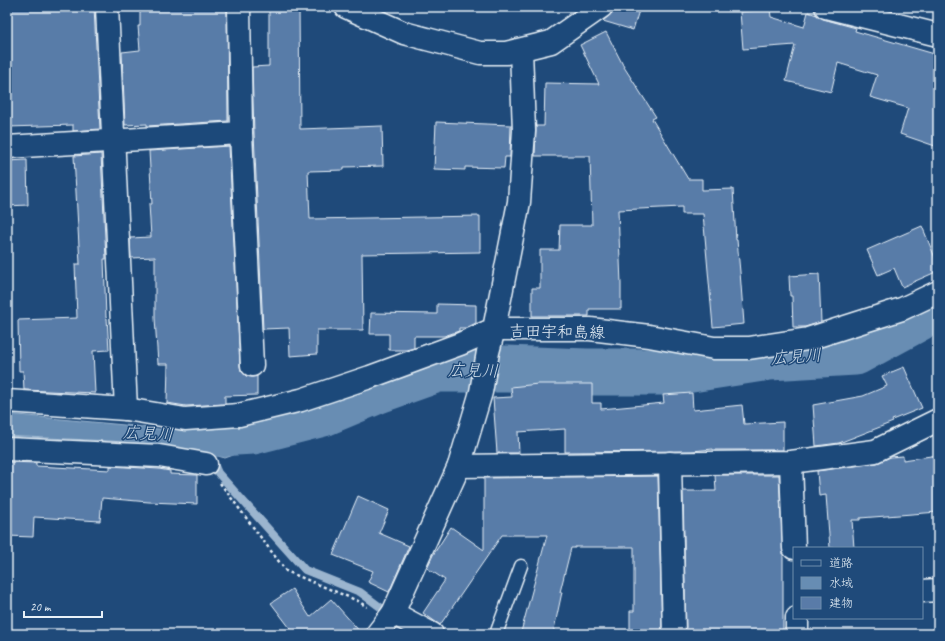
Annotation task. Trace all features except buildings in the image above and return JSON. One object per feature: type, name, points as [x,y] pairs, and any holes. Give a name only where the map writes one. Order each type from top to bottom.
[{"type":"street","points":[[106,7],[126,409]]},
{"type":"street","points":[[239,7],[241,133],[252,366]]},
{"type":"street","points":[[346,7],[404,33],[480,53],[506,53],[551,42],[601,7]]},
{"type":"street","points":[[826,7],[938,34]]},
{"type":"street","points":[[7,401],[126,409],[185,419],[239,415],[301,400],[370,377],[460,344],[494,329],[519,202],[524,131],[521,50]]},
{"type":"street","points":[[7,147],[241,133]]},
{"type":"street","name":"吉田宇和島線","points":[[386,623],[459,466],[481,392],[488,352],[494,329],[590,329],[649,336],[714,348],[749,348],[808,339],[902,308],[938,292]]},
{"type":"street","points":[[459,466],[791,462],[875,451],[938,420]]},
{"type":"street","points":[[7,449],[159,456],[206,464]]},
{"type":"street","points":[[791,462],[794,547]]},
{"type":"street","points":[[670,463],[674,634]]},
{"type":"street","points":[[923,591],[938,590]]},
{"type":"street","points":[[797,619],[797,634]]},
{"type":"street","points":[[386,623],[432,634]]},
{"type":"lane","points":[[496,634],[521,566]]},
{"type":"path","points":[[206,464],[286,571],[358,601],[386,623]]},
{"type":"water","points":[[7,414],[173,431],[245,422],[253,448],[225,458],[189,448],[111,441],[7,436]]},
{"type":"waterway","name":"広見川","points":[[183,435],[253,431],[323,413],[378,390],[437,369],[672,372],[769,357],[855,352],[938,307]]},
{"type":"waterway","points":[[212,459],[218,473],[305,570],[360,592],[391,615]]}]
